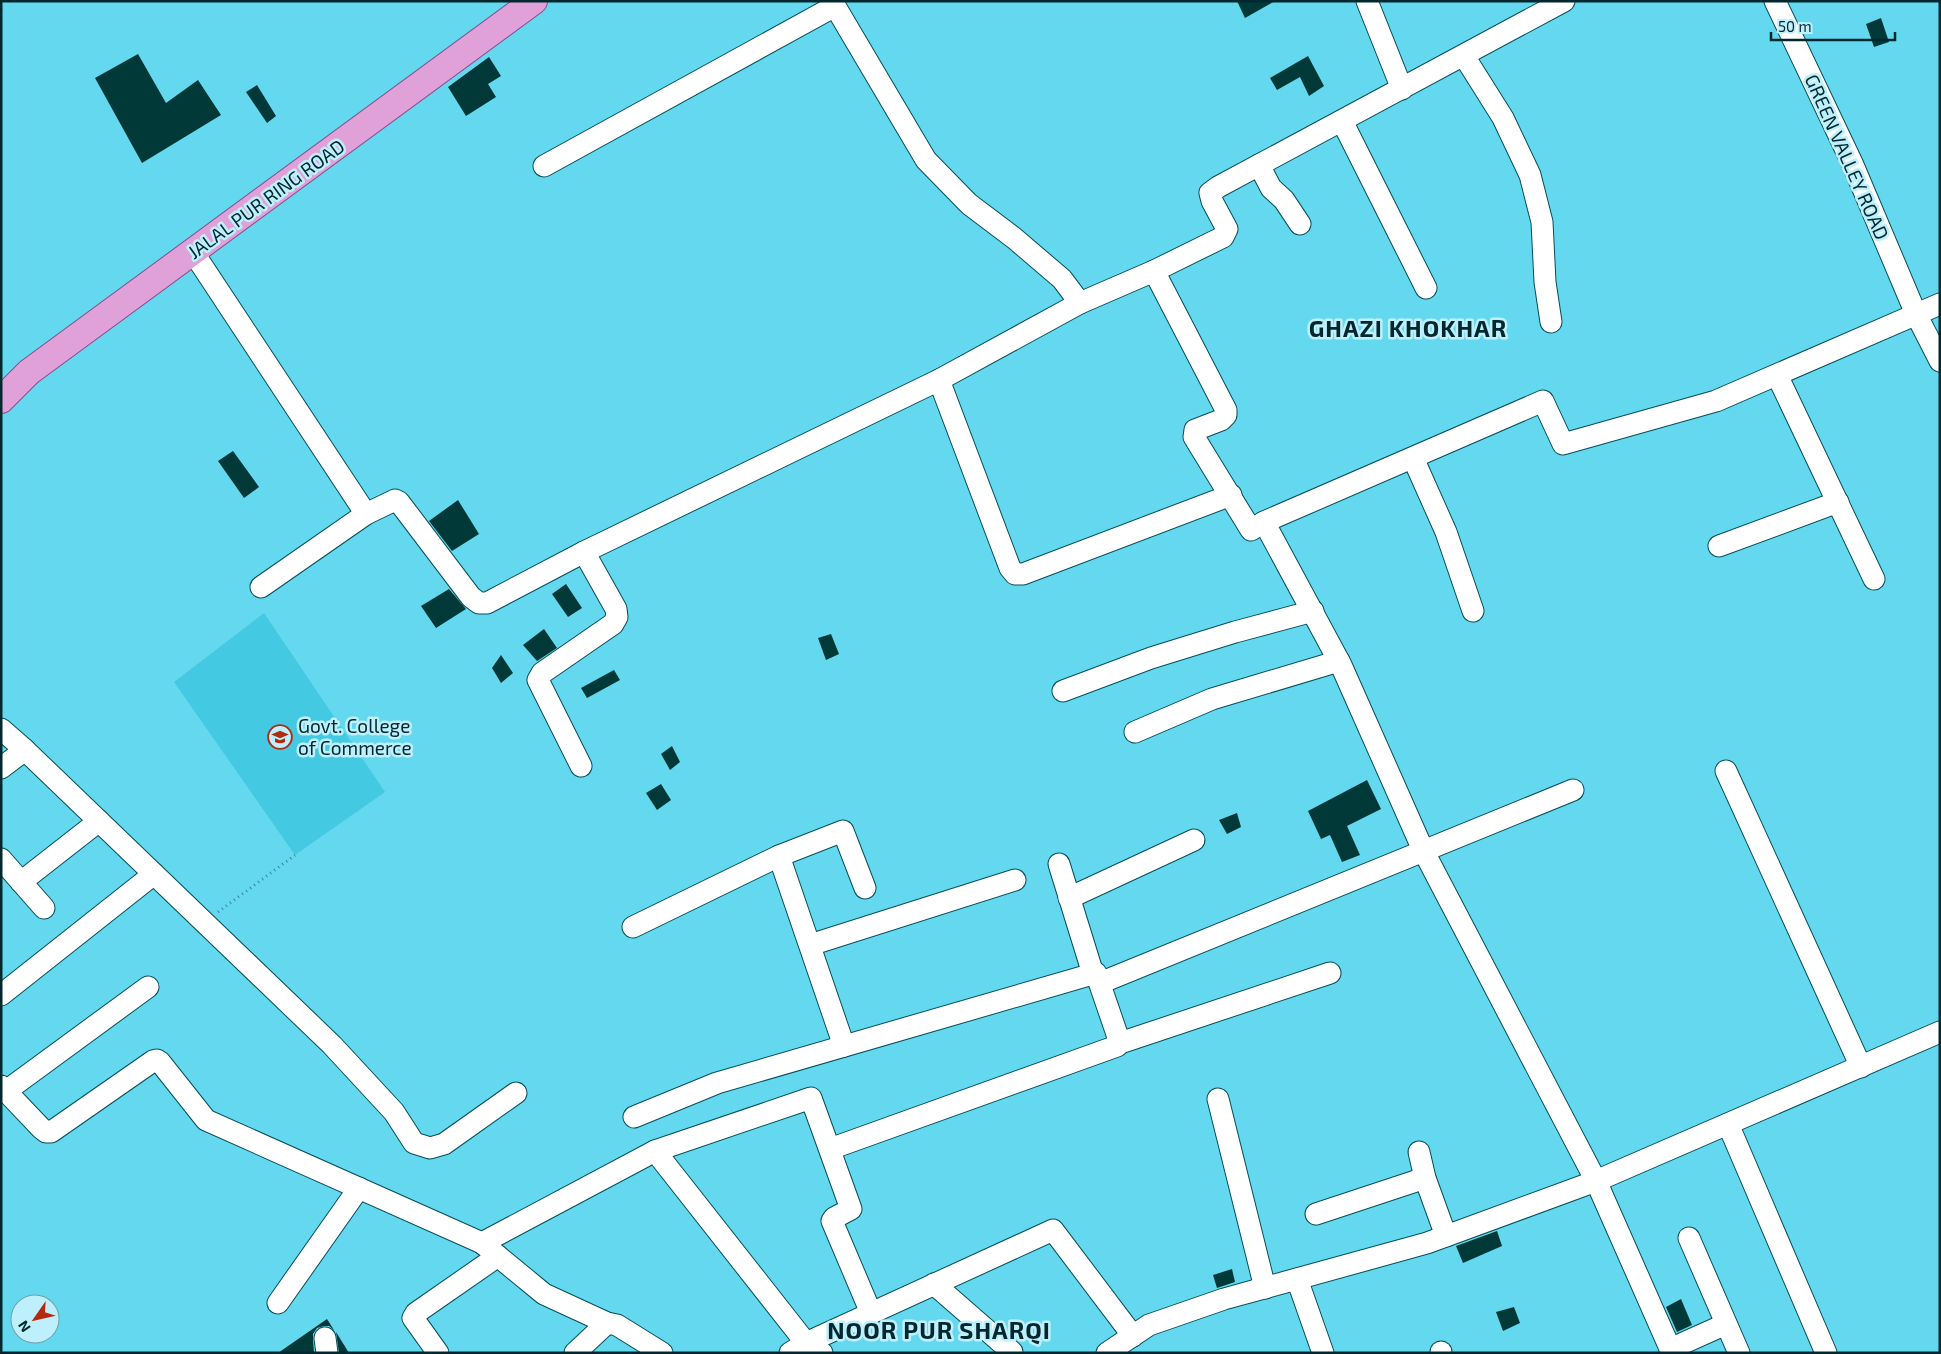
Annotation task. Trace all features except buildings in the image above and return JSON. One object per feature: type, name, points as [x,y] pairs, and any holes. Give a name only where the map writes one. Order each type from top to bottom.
[{"type":"main road","name":"JALAL PUR RING ROAD","points":[[1,400],[29,372],[534,1]]},
{"type":"street","points":[[1367,1],[1402,89]]},
{"type":"street","points":[[261,586],[366,514],[391,501],[399,502],[471,597],[479,603],[487,603],[584,552],[939,380],[1080,303],[1154,271],[1223,237],[1227,229],[1212,201],[1210,193],[1218,186],[1564,1]]},
{"type":"street","name":"GREEN VALLEY ROAD","points":[[1774,1],[1853,165],[1916,314],[1940,361]]},
{"type":"street","points":[[544,166],[833,4],[926,160],[968,204],[1014,238],[1062,279],[1080,303]]},
{"type":"street","points":[[1464,56],[1504,118],[1530,175],[1542,222],[1545,282],[1551,322]]},
{"type":"street","points":[[1342,121],[1426,288]]},
{"type":"street","points":[[1259,165],[1270,188],[1284,200],[1300,224]]},
{"type":"street","points":[[193,252],[366,514]]},
{"type":"street","points":[[1154,271],[1226,410],[1226,416],[1220,420],[1195,430],[1193,433],[1194,437],[1252,530],[1264,522],[1543,402],[1563,444],[1716,401],[1940,304]]},
{"type":"street","points":[[1777,375],[1874,579]]},
{"type":"street","points":[[939,380],[1010,568],[1015,574],[1023,574],[1231,495]]},
{"type":"street","points":[[1413,458],[1446,532],[1473,611]]},
{"type":"street","points":[[1719,546],[1838,502]]},
{"type":"street","points":[[1264,522],[1339,662],[1424,850],[1596,1181],[1671,1351],[1726,1324]]},
{"type":"street","points":[[581,766],[538,680],[542,673],[613,624],[617,617],[616,609],[584,552]]},
{"type":"street","points":[[1063,691],[1151,658],[1312,611]]},
{"type":"street","points":[[1135,732],[1212,699],[1339,662]]},
{"type":"street","points":[[1,730],[25,750],[332,1045],[394,1112],[414,1143],[430,1148],[444,1144],[516,1093]]},
{"type":"street","points":[[1,768],[25,750]]},
{"type":"street","points":[[1726,771],[1861,1067]]},
{"type":"street","points":[[634,1117],[717,1083],[844,1046],[1097,979],[1573,790]]},
{"type":"street","points":[[22,882],[99,821]]},
{"type":"street","points":[[633,927],[778,856],[843,831],[865,888]]},
{"type":"street","points":[[1070,898],[1194,840]]},
{"type":"street","points":[[778,856],[844,1046]]},
{"type":"street","points":[[1,859],[44,908]]},
{"type":"street","points":[[1059,864],[1120,1043]]},
{"type":"street","points":[[1,994],[154,874]]},
{"type":"street","points":[[810,945],[1015,880]]},
{"type":"street","points":[[830,1149],[1108,1049],[1120,1043],[1330,972]]},
{"type":"street","points":[[148,987],[4,1089],[46,1132],[51,1132],[157,1060],[206,1120],[482,1242],[544,1294],[607,1323],[617,1325],[662,1353]]},
{"type":"street","points":[[1107,1353],[1149,1326],[1224,1299],[1428,1243],[1596,1181],[1940,1032]]},
{"type":"street","points":[[482,1242],[655,1151],[811,1098],[851,1209],[832,1221],[871,1313]]},
{"type":"street","points":[[1218,1099],[1266,1288]]},
{"type":"street","points":[[1728,1124],[1826,1353]]},
{"type":"street","points":[[655,1151],[806,1350],[871,1313],[1053,1230],[1133,1336]]},
{"type":"street","points":[[1419,1152],[1446,1236]]},
{"type":"street","points":[[1316,1214],[1426,1178]]},
{"type":"street","points":[[278,1303],[359,1188]]},
{"type":"street","points":[[1689,1238],[1739,1353]]},
{"type":"street","points":[[438,1353],[416,1324],[413,1318],[416,1313],[498,1256]]},
{"type":"street","points":[[1297,1279],[1323,1353]]},
{"type":"street","points":[[934,1284],[1012,1352]]},
{"type":"street","points":[[575,1353],[607,1323]]},
{"type":"path","points":[[204,922],[295,855]]},
{"type":"shaded area","name":"Govt. College of Commerce","points":[[264,613],[385,792],[295,855],[174,682]]},
{"type":"place","name":"Govt. College of Commerce","points":[[280,737]]},
{"type":"district","name":"GHAZI KHOKHAR","points":[[1408,329]]},
{"type":"district","name":"NOOR PUR SHARQI","points":[[939,1331]]}]
